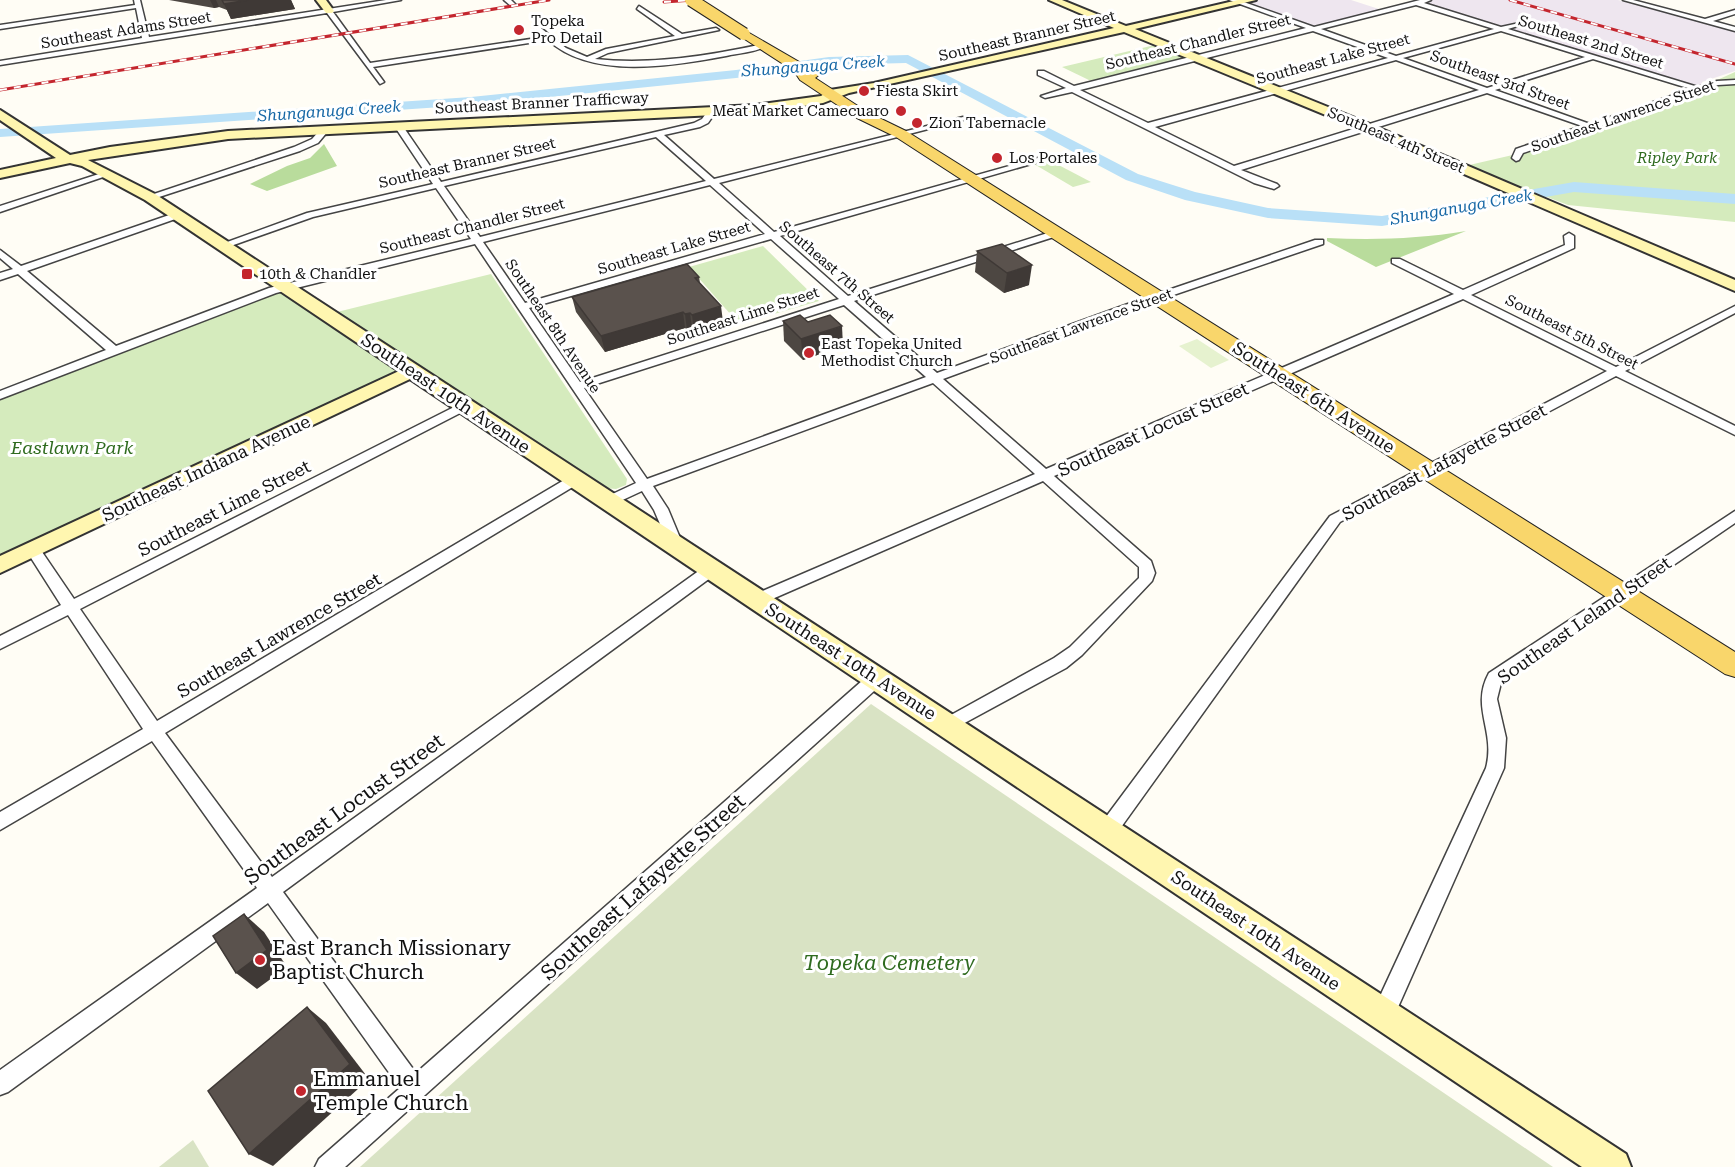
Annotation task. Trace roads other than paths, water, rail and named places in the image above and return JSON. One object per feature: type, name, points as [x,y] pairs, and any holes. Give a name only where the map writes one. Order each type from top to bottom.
[{"type":"main road","points":[[321,0],[330,11]]},
{"type":"main road","name":"Southeast 6th Avenue","points":[[691,0],[807,74],[879,124],[896,131],[971,178],[1735,666]]},
{"type":"main road","name":"Southeast 4th Street","points":[[1058,0],[1483,177],[1735,286]]},
{"type":"main road","name":"Southeast Branner Street","points":[[713,110],[768,108],[899,81],[1236,1],[1251,0]]},
{"type":"main road","name":"Southeast 10th Avenue","points":[[4,110],[64,158],[78,156],[150,197],[224,245],[1613,1167]]},
{"type":"main road","name":"Southeast Branner Trafficway","points":[[0,174],[78,156],[148,150],[264,135],[713,110]]},
{"type":"main road","name":"Southeast Branner Trafficway","points":[[0,181],[78,156]]},
{"type":"main road","name":"Southeast Indiana Avenue","points":[[0,566],[412,370]]},
{"type":"street","name":"Southeast Adams Street","points":[[0,63],[398,0]]},
{"type":"street","points":[[507,0],[513,5]]},
{"type":"street","name":"Southeast Chandler Street","points":[[1045,96],[1313,29],[1412,1],[1428,0]]},
{"type":"street","points":[[1626,0],[1735,29]]},
{"type":"street","name":"Southeast 3rd Street","points":[[1236,1],[1589,126]]},
{"type":"street","name":"Southeast 2nd Street","points":[[1412,1],[1697,89]]},
{"type":"street","points":[[0,27],[137,3],[146,40]]},
{"type":"street","points":[[639,8],[681,37]]},
{"type":"street","points":[[330,11],[380,82]]},
{"type":"street","points":[[1706,21],[1735,12]]},
{"type":"street","name":"Southeast Lake Street","points":[[1148,126],[1526,22]]},
{"type":"street","points":[[537,27],[567,52],[588,59],[636,63],[727,53],[763,46]]},
{"type":"street","points":[[588,59],[606,51],[716,30]]},
{"type":"street","points":[[368,66],[550,38]]},
{"type":"street","points":[[1234,169],[1593,57]]},
{"type":"street","points":[[1041,73],[1234,169],[1274,186]]},
{"type":"street","name":"Southeast Lawrence Street","points":[[1516,158],[1519,151],[1589,126],[1697,89],[1717,83],[1735,82]]},
{"type":"street","name":"Southeast Branner Street","points":[[224,245],[310,215],[697,125],[705,121],[713,110]]},
{"type":"street","name":"Southeast Chandler Street","points":[[0,395],[259,294],[712,181],[896,131],[963,119]]},
{"type":"street","name":"Southeast 8th Avenue","points":[[399,127],[661,509],[676,545]]},
{"type":"street","points":[[150,197],[297,149],[315,141],[324,131]]},
{"type":"street","name":"Southeast 7th Street","points":[[658,134],[1142,559],[1148,573],[1145,581],[1076,651],[1060,663],[948,725]]},
{"type":"street","name":"Southeast Lake Street","points":[[522,307],[1042,158]]},
{"type":"street","points":[[0,209],[108,174]]},
{"type":"street","points":[[0,277],[178,215]]},
{"type":"street","name":"Southeast Lime Street","points":[[576,387],[1057,233]]},
{"type":"street","name":"Southeast Locust Street","points":[[758,599],[1464,294],[1570,246],[1569,236]]},
{"type":"street","name":"Southeast Lawrence Street","points":[[609,501],[643,485],[936,378],[1319,242]]},
{"type":"street","points":[[0,253],[114,351]]},
{"type":"street","name":"Southeast 5th Street","points":[[1396,261],[1735,431]]},
{"type":"street","name":"Southeast Lafayette Street","points":[[1107,831],[1331,523],[1350,510],[1430,471],[1493,435],[1618,372],[1735,309]]},
{"type":"street","name":"Southeast Lime Street","points":[[0,644],[464,406]]},
{"type":"street","name":"Southeast Lawrence Street","points":[[0,822],[576,479]]},
{"type":"street","name":"Southeast Leland Street","points":[[1383,1015],[1495,768],[1498,738],[1488,705],[1490,687],[1495,678],[1735,516]]},
{"type":"street","points":[[33,550],[154,731],[415,1090]]},
{"type":"street","name":"Southeast Locust Street","points":[[0,1084],[712,569]]},
{"type":"street","name":"Southeast Lafayette Street","points":[[327,1167],[877,678]]},
{"type":"waterway","name":"Shunganuga Creek","points":[[0,133],[471,101],[736,74],[829,61],[908,59],[1132,177],[1191,196],[1268,213],[1382,221],[1574,187],[1735,199]]},
{"type":"railway","points":[[0,90],[549,0]]},
{"type":"railway","points":[[664,2],[694,0]]},
{"type":"railway","points":[[1510,0],[1735,64]]},
{"type":"place","name":"Topeka Pro Detail","points":[[519,30]]},
{"type":"place","name":"Fiesta Skirt","points":[[864,91]]},
{"type":"place","name":"Meat Market Camecuaro","points":[[901,111]]},
{"type":"place","name":"Zion Tabernacle","points":[[917,123]]},
{"type":"place","name":"Los Portales","points":[[997,158]]},
{"type":"place","name":"10th & Chandler","points":[[247,274]]},
{"type":"place","name":"East Topeka United Methodist Church","points":[[809,353]]},
{"type":"place","name":"East Branch Missionary Baptist Church","points":[[260,960]]},
{"type":"place","name":"Emmanuel Temple Church","points":[[301,1091]]},
{"type":"park label","name":"Ripley Park","points":[[1677,158]]},
{"type":"park label","name":"Eastlawn Park","points":[[72,447]]},
{"type":"park label","name":"Topeka Cemetery","points":[[889,963]]}]
